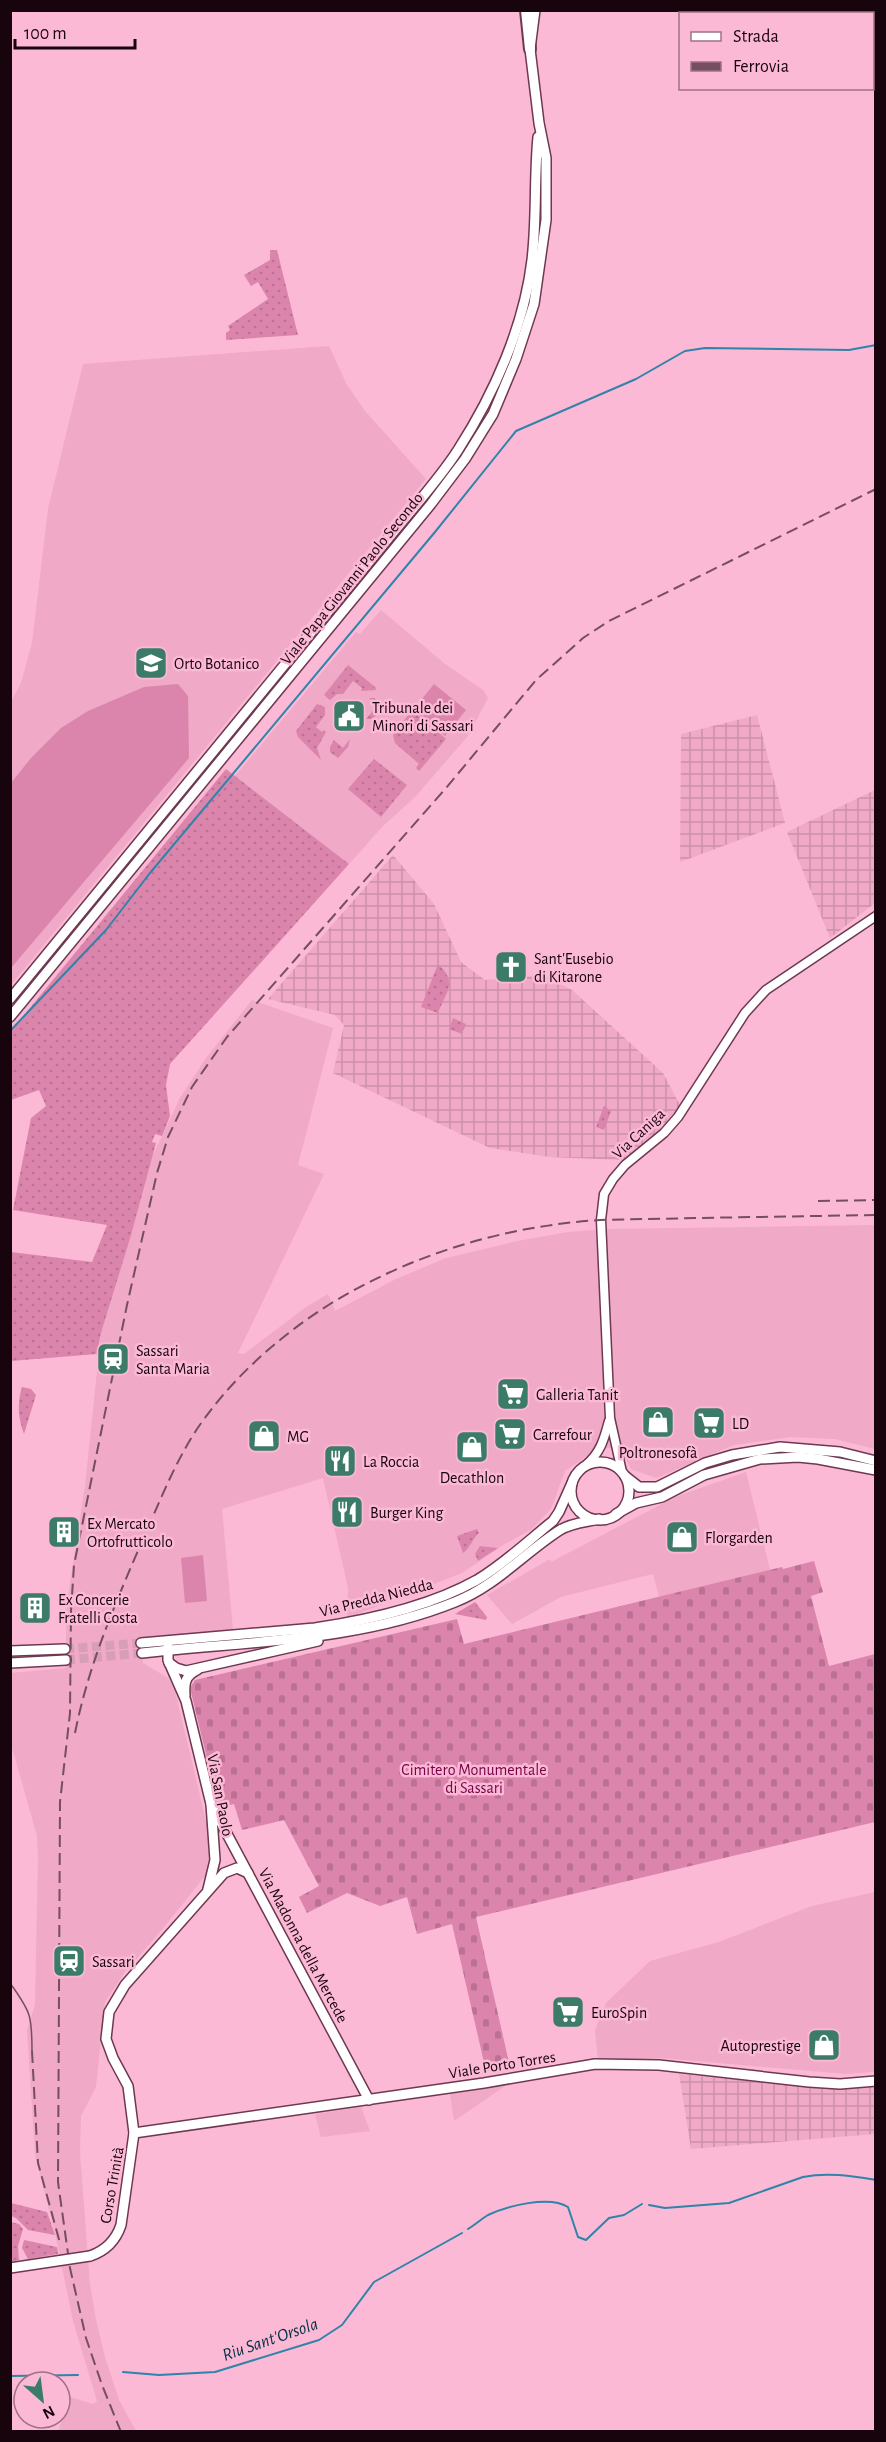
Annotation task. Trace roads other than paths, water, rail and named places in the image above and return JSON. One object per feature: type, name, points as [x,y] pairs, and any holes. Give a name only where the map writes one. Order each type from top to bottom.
[{"type":"highway","points":[[526,10],[530,49]]},
{"type":"main road","name":"Viale Papa Giovanni Paolo Secondo","points":[[10,1017],[431,504],[465,459],[493,414],[516,359],[534,304],[542,263],[546,220],[546,158],[539,123],[530,49],[535,10]]},
{"type":"main road","name":"Viale Papa Giovanni Paolo Secondo","points":[[10,999],[396,529],[457,452],[478,418],[507,354],[521,310],[532,262],[537,207],[539,123]]},
{"type":"main road","points":[[876,1461],[840,1452],[780,1447],[723,1457],[705,1463],[657,1487],[639,1487],[615,1466],[605,1462],[586,1465],[580,1469],[570,1491],[576,1508],[582,1514],[599,1520],[636,1503],[662,1497],[704,1475],[760,1459],[798,1457],[876,1470]]},
{"type":"main road","points":[[616,1514],[627,1501],[628,1484],[624,1474]]},
{"type":"main road","name":"Via Predda Niedda","points":[[141,1643],[339,1624],[417,1605],[477,1580],[501,1564],[553,1521],[572,1483]]},
{"type":"main road","name":"Via Predda Niedda","points":[[349,1632],[144,1653],[161,1656],[180,1670],[199,1669],[420,1616],[459,1601],[506,1573],[561,1529],[574,1524],[599,1520]]},
{"type":"main road","points":[[167,1651],[169,1645],[178,1640]]},
{"type":"main road","points":[[10,1651],[65,1649]]},
{"type":"main road","name":"Via San Paolo","points":[[167,1651],[169,1663],[186,1701],[211,1804],[215,1860],[206,1894]]},
{"type":"main road","points":[[10,1663],[66,1660]]},
{"type":"main road","name":"Via San Paolo","points":[[186,1701],[185,1682],[191,1673],[199,1669]]},
{"type":"main road","name":"Via Madonna della Mercede","points":[[211,1804],[369,2100]]},
{"type":"main road","name":"Via San Paolo","points":[[134,2133],[128,2086],[108,2048],[106,2030],[109,2012],[125,1984],[230,1869],[241,1869],[248,1873]]},
{"type":"main road","name":"Viale Porto Torres","points":[[134,2133],[369,2100],[595,2064],[659,2065],[840,2084],[876,2081]]},
{"type":"main road","name":"Corso Trinità","points":[[10,2268],[90,2256],[106,2248],[119,2231],[134,2133]]},
{"type":"street","name":"Via Caniga","points":[[624,1474],[610,1418],[601,1220],[604,1194],[625,1165],[664,1133],[678,1117],[745,1013],[766,990],[876,916]]},
{"type":"street","name":"Via Caniga","points":[[586,1465],[597,1455],[610,1418]]},
{"type":"waterway","points":[[10,1031],[106,930],[150,873],[435,532],[516,431],[636,379],[685,351],[705,348],[849,350],[876,345]]},
{"type":"waterway","name":"Riu Sant'Orsola","points":[[649,2205],[665,2208],[729,2203],[803,2177],[821,2175],[876,2180]]},
{"type":"waterway","name":"Riu Sant'Orsola","points":[[468,2229],[488,2215],[506,2208],[528,2203],[550,2202],[568,2207],[578,2237],[586,2240],[609,2218],[624,2215],[642,2204]]},
{"type":"waterway","name":"Riu Sant'Orsola","points":[[123,2372],[159,2375],[215,2372],[319,2340],[342,2325],[374,2282],[462,2233]]},
{"type":"waterway","name":"Riu Sant'Orsola","points":[[10,2376],[78,2375]]},
{"type":"tunnel","points":[[65,1649],[141,1643]]},
{"type":"tunnel","points":[[66,1660],[142,1653]]},
{"type":"tram line","points":[[10,1983],[29,2015],[32,2051]]},
{"type":"railway","points":[[121,2432],[86,2338],[70,2268],[58,2182],[60,1802],[70,1713],[74,1565],[127,1305],[157,1173],[168,1137],[192,1087],[227,1037],[446,788],[536,680],[583,638],[609,621],[876,489]]},
{"type":"railway","points":[[818,1201],[876,1200]]},
{"type":"railway","points":[[75,1733],[96,1655],[115,1605],[164,1492],[189,1441],[225,1393],[257,1360],[292,1330],[330,1304],[361,1286],[426,1257],[494,1236],[564,1223],[600,1220],[876,1215]]},
{"type":"railway","points":[[32,2051],[38,2163],[60,2243]]},
{"type":"place","name":"Orto Botanico","points":[[151,663]]},
{"type":"place","name":"Tribunale dei Minori di Sassari","points":[[349,716]]},
{"type":"place","name":"Sant'Eusebio di Kitarone","points":[[511,967]]},
{"type":"place","name":"Sassari Santa Maria","points":[[113,1359]]},
{"type":"place","name":"Galleria Tanit","points":[[513,1394]]},
{"type":"place","name":"Poltronesofà","points":[[658,1422]]},
{"type":"place","name":"LD","points":[[709,1423]]},
{"type":"place","name":"Carrefour","points":[[510,1434]]},
{"type":"place","name":"MG","points":[[264,1436]]},
{"type":"place","name":"Decathlon","points":[[472,1447]]},
{"type":"place","name":"La Roccia","points":[[340,1461]]},
{"type":"place","name":"Burger King","points":[[347,1512]]},
{"type":"place","name":"Ex Mercato Ortofrutticolo","points":[[64,1532]]},
{"type":"place","name":"Florgarden","points":[[682,1537]]},
{"type":"place","name":"Ex Concerie Fratelli Costa","points":[[35,1608]]},
{"type":"place","name":"Sassari","points":[[69,1961]]},
{"type":"place","name":"EuroSpin","points":[[568,2012]]},
{"type":"place","name":"Autoprestige","points":[[824,2045]]},
{"type":"park label","name":"Cimitero Monumentale di Sassari","points":[[474,1778]]}]
